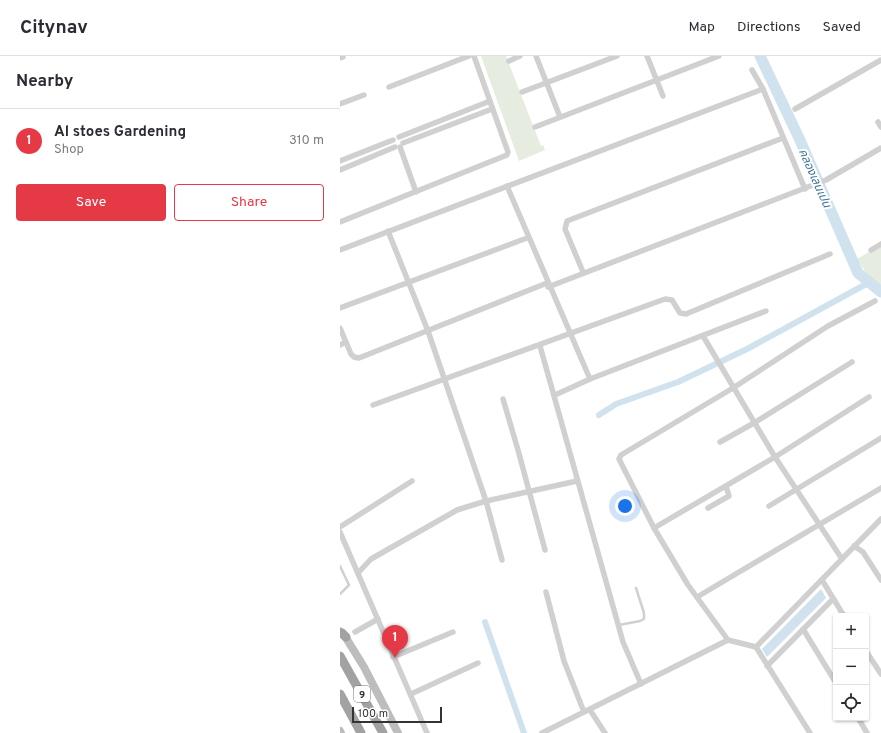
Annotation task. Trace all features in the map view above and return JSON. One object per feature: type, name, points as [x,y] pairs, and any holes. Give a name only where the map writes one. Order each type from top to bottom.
[{"type":"highway","name":"9","points":[[340,656],[383,733]]},
{"type":"highway","name":"9","points":[[340,694],[361,733]]},
{"type":"main road","points":[[342,633],[380,698],[398,733]]},
{"type":"street","points":[[389,87],[469,56]]},
{"type":"street","points":[[340,222],[507,155],[508,152],[474,56]]},
{"type":"street","points":[[509,61],[520,56]]},
{"type":"street","points":[[536,56],[560,118]]},
{"type":"street","points":[[522,92],[618,56]]},
{"type":"street","points":[[647,56],[664,96]]},
{"type":"street","points":[[535,127],[719,56]]},
{"type":"street","points":[[795,109],[881,60]]},
{"type":"street","points":[[752,70],[763,89],[783,138],[808,188]]},
{"type":"street","points":[[340,250],[763,89]]},
{"type":"street","points":[[340,104],[364,95]]},
{"type":"street","points":[[340,161],[490,101]]},
{"type":"street","points":[[340,170],[492,109]]},
{"type":"street","points":[[582,272],[565,229],[567,221],[783,138]]},
{"type":"street","points":[[396,139],[392,143],[399,146]]},
{"type":"street","points":[[396,139],[401,139],[399,146],[416,192]]},
{"type":"street","points":[[340,328],[351,354],[354,358],[359,358],[582,272],[808,188],[826,180],[881,148]]},
{"type":"street","points":[[507,186],[527,238],[590,379]]},
{"type":"street","points":[[388,231],[428,331],[486,501],[502,560]]},
{"type":"street","points":[[340,308],[527,238]]},
{"type":"street","points":[[871,250],[881,244]]},
{"type":"street","points":[[374,405],[669,299],[672,300],[680,313],[686,314],[830,254]]},
{"type":"street","points":[[810,733],[756,647],[728,640],[697,597],[654,528],[620,464],[619,459],[621,455],[733,388],[828,326],[875,301]]},
{"type":"street","points":[[555,395],[590,379],[766,311]]},
{"type":"street","points":[[703,336],[775,457],[842,559]]},
{"type":"street","points":[[340,345],[346,342]]},
{"type":"street","points":[[540,346],[555,395],[577,481],[618,625],[626,651],[641,684]]},
{"type":"street","points":[[720,442],[754,423],[852,362]]},
{"type":"street","points":[[654,528],[775,457],[869,397]]},
{"type":"street","points":[[503,399],[530,491],[545,550]]},
{"type":"street","points":[[769,506],[881,438]]},
{"type":"street","points":[[340,527],[412,481]]},
{"type":"street","points":[[358,573],[371,559],[457,510],[486,501],[577,481]]},
{"type":"street","points":[[708,508],[729,496],[726,486]]},
{"type":"street","points":[[697,597],[881,488]]},
{"type":"street","points":[[756,647],[881,519]]},
{"type":"street","points":[[340,532],[427,733]]},
{"type":"street","points":[[854,546],[863,552],[881,580]]},
{"type":"street","points":[[822,580],[842,613]]},
{"type":"street","points":[[546,592],[564,661],[584,712]]},
{"type":"street","points":[[767,666],[833,599]]},
{"type":"street","points":[[355,632],[378,619]]},
{"type":"street","points":[[803,629],[833,678]]},
{"type":"street","points":[[393,657],[453,632]]},
{"type":"street","points":[[542,733],[728,640]]},
{"type":"street","points":[[869,656],[881,674]]},
{"type":"street","points":[[411,694],[478,663]]},
{"type":"street","points":[[590,710],[605,733]]},
{"type":"street","points":[[860,721],[867,733]]},
{"type":"lane","points":[[340,566],[349,585],[340,594]]},
{"type":"lane","points":[[618,625],[644,619],[644,613],[636,588]]},
{"type":"shaded area","points":[[481,56],[506,56],[541,146],[543,145],[545,150],[519,161]]},
{"type":"shaded area","points":[[881,245],[881,287],[868,276],[857,259]]},
{"type":"water","points":[[821,589],[826,598],[767,657],[762,649]]},
{"type":"waterway","name":"คลองเลนเปน","points":[[760,56],[799,138],[858,273],[881,292]]},
{"type":"waterway","points":[[599,415],[616,404],[678,382],[747,349],[870,282]]},
{"type":"waterway","points":[[485,622],[524,733]]},
{"type":"place","name":"Al stoes Gardening","points":[[395,658]]}]
